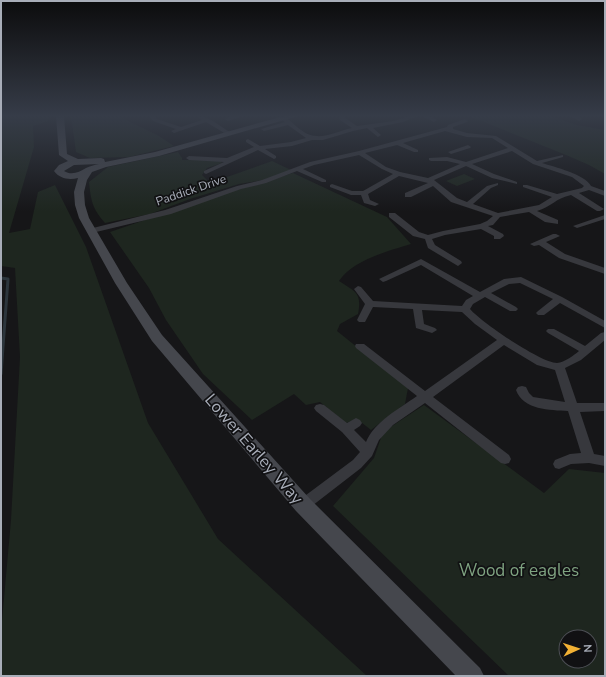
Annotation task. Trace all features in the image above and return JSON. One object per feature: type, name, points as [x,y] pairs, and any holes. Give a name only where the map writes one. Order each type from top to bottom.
[{"type":"main road","points":[[62,148],[63,155],[65,157],[84,167],[104,165],[156,154],[178,148]]},
{"type":"main road","points":[[62,148],[62,173]]},
{"type":"main road","points":[[62,173],[73,176],[84,167]]},
{"type":"main road","name":"Lower Earley Way","points":[[84,167],[79,192],[80,205],[84,218],[124,287],[157,338],[303,504],[472,676]]},
{"type":"main road","points":[[62,173],[74,183],[79,192]]},
{"type":"street","points":[[240,148],[248,151]]},
{"type":"street","points":[[257,148],[274,157]]},
{"type":"street","points":[[206,172],[227,163],[228,160],[248,151],[261,148]]},
{"type":"street","name":"Paddick Drive","points":[[92,231],[168,212],[239,187],[264,182],[312,163],[380,148]]},
{"type":"street","points":[[401,148],[416,151]]},
{"type":"street","points":[[466,148],[453,151],[478,159]]},
{"type":"street","points":[[408,195],[466,164],[511,148],[538,164],[574,176],[587,184],[588,187],[605,194]]},
{"type":"street","points":[[360,153],[384,168],[398,174],[432,182],[454,200],[498,215],[530,210],[542,206],[557,196],[584,190],[588,187]]},
{"type":"street","points":[[538,164],[562,157]]},
{"type":"street","points":[[189,158],[228,160]]},
{"type":"street","points":[[432,159],[448,158],[490,175],[515,183]]},
{"type":"street","points":[[297,169],[324,181]]},
{"type":"street","points":[[332,186],[351,193],[364,193],[398,174]]},
{"type":"street","points":[[468,205],[489,187],[496,184]]},
{"type":"street","points":[[525,186],[557,196]]},
{"type":"street","points":[[419,198],[422,195],[441,190]]},
{"type":"street","points":[[364,193],[367,202],[375,204]]},
{"type":"street","points":[[573,193],[600,209]]},
{"type":"street","points":[[530,210],[548,220],[555,222]]},
{"type":"street","points":[[392,215],[416,234],[428,238],[443,233],[482,226],[490,223],[498,215]]},
{"type":"street","points":[[577,226],[605,217]]},
{"type":"street","points":[[597,220],[605,225]]},
{"type":"street","points":[[482,226],[500,236]]},
{"type":"street","points":[[556,236],[537,243],[562,256],[605,271]]},
{"type":"street","points":[[428,238],[432,246],[458,263]]},
{"type":"street","points":[[383,279],[424,260],[467,288],[513,309]]},
{"type":"street","points":[[465,309],[469,302],[507,281],[521,280],[605,325]]},
{"type":"street","points":[[358,289],[370,304],[465,309]]},
{"type":"street","points":[[541,313],[559,299]]},
{"type":"street","points":[[362,320],[370,304]]},
{"type":"street","points":[[417,307],[419,326],[432,330]]},
{"type":"street","points":[[465,309],[470,316],[504,340],[548,365],[559,367],[569,363],[605,335]]},
{"type":"street","points":[[552,331],[585,350]]},
{"type":"street","points":[[303,504],[357,464],[368,452],[374,437],[389,422],[504,340]]},
{"type":"street","points":[[360,346],[505,460]]},
{"type":"street","points":[[559,367],[589,458]]},
{"type":"street","points":[[522,390],[524,395],[529,400],[543,404],[572,407],[605,407]]},
{"type":"street","points":[[320,408],[351,426],[368,452]]},
{"type":"street","points":[[559,464],[570,459],[589,458],[605,461]]},
{"type":"green space","points":[[1,148],[34,148],[9,233],[30,229],[38,192],[55,185],[86,247],[148,423],[218,539],[367,676],[1,676],[1,632],[11,520],[20,357],[15,268],[1,266]]},
{"type":"green space","points":[[75,148],[167,148],[129,157],[90,158],[76,152]]},
{"type":"green space","points":[[548,148],[605,148],[605,174],[589,165]]},
{"type":"green space","points":[[178,152],[182,160],[220,160],[222,163],[207,168],[202,175],[210,183],[272,161],[291,170],[264,180],[239,184],[190,199],[150,214],[105,223],[97,213],[93,204],[89,182],[108,167]]},
{"type":"green space","points":[[293,173],[387,217],[411,244],[382,253],[362,262],[353,267],[339,281],[354,291],[358,297],[359,307],[358,314],[340,324],[337,331],[408,388],[405,404],[371,430],[357,419],[346,423],[320,402],[306,405],[294,394],[252,420],[203,374],[166,320],[149,288],[110,232],[203,200]]},
{"type":"green space","points":[[464,174],[475,179],[457,186],[446,181]]},
{"type":"green space","name":"Wood of eagles","points":[[424,405],[544,493],[569,469],[605,473],[605,676],[509,676],[333,506],[374,458],[383,432]]},
{"type":"waterway","points":[[1,278],[8,279],[1,374]]}]
